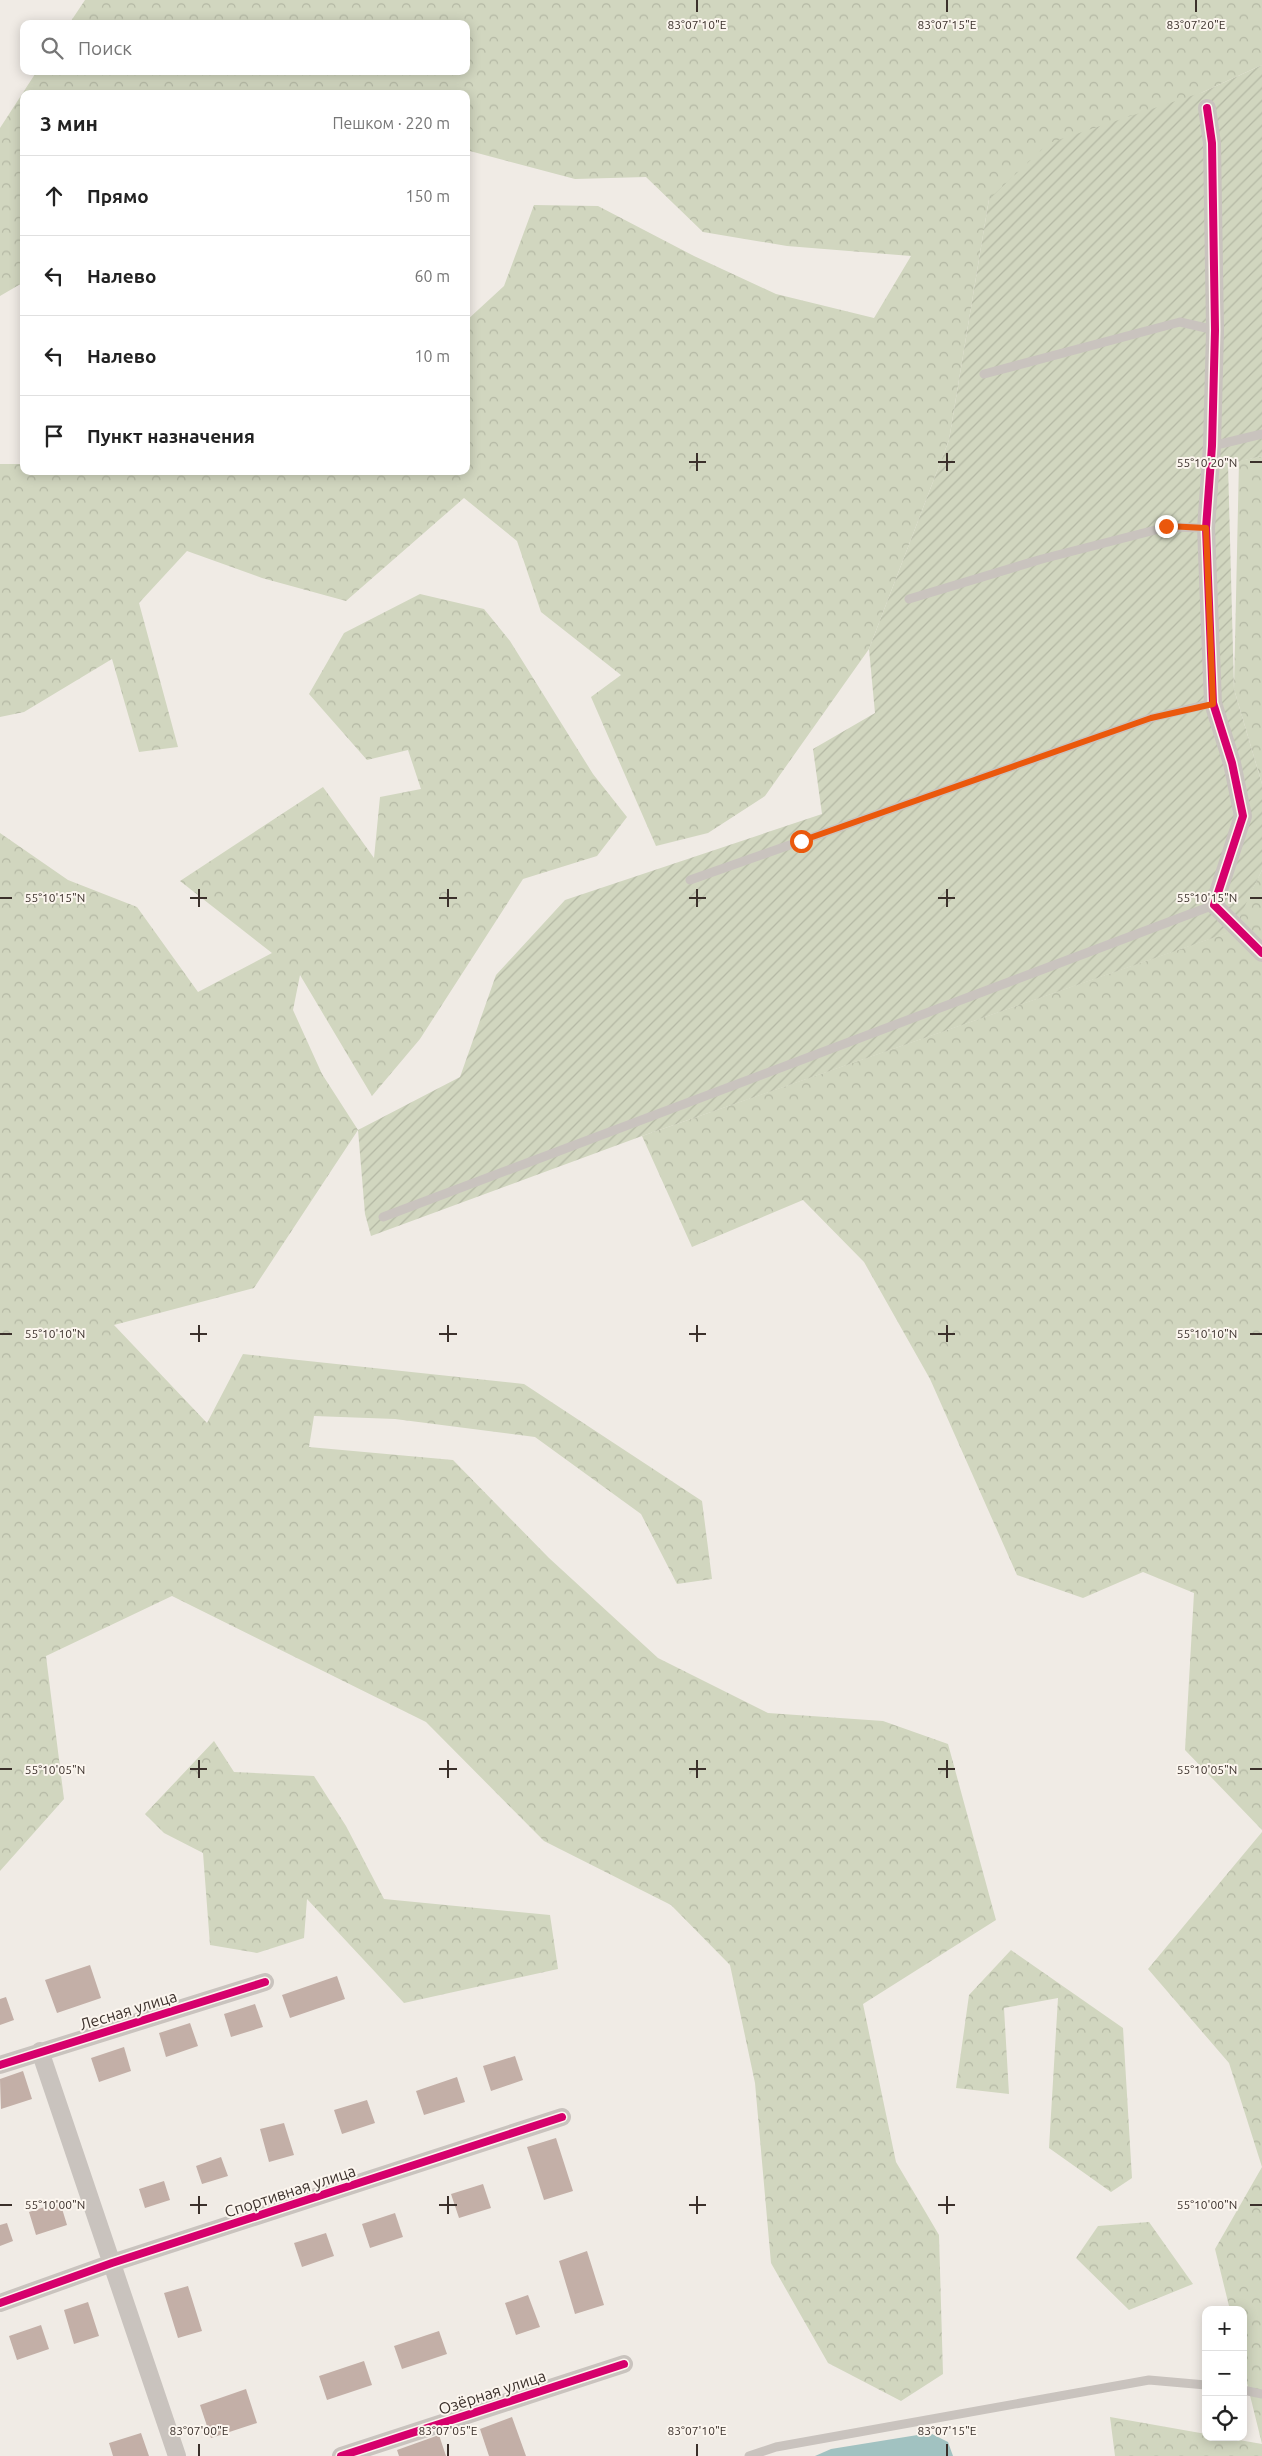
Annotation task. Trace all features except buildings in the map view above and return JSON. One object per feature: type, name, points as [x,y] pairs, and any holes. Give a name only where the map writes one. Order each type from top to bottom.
[{"type":"street","points":[[1208,108],[1212,143],[1215,330],[1212,446],[1206,528],[1213,704],[1232,763],[1243,816],[1214,905],[1262,954]]},
{"type":"street","name":"Лесная улица","points":[[0,2065],[265,1982]]},
{"type":"street","points":[[40,2051],[177,2456]]},
{"type":"street","name":"Спортивная улица","points":[[0,2303],[112,2263],[562,2117]]},
{"type":"street","name":"Озёрная улица","points":[[341,2456],[624,2364]]},
{"type":"lane","points":[[984,374],[1180,322],[1215,330]]},
{"type":"lane","points":[[1212,446],[1262,434]]},
{"type":"lane","points":[[909,599],[1042,558],[1166,526],[1206,528]]},
{"type":"lane","points":[[690,880],[1151,718],[1213,704]]},
{"type":"lane","points":[[383,1217],[1214,905]]},
{"type":"lane","points":[[749,2456],[776,2447],[1148,2380],[1202,2384]]},
{"type":"lane","points":[[1247,2391],[1262,2394]]},
{"type":"green space","points":[[85,0],[1262,0],[1262,65],[1203,92],[989,199],[949,440],[869,649],[765,796],[708,833],[656,846],[591,697],[621,675],[541,612],[517,541],[464,498],[346,601],[262,578],[187,551],[139,603],[178,747],[139,752],[112,659],[24,712],[0,717],[0,464],[20,464],[20,475],[470,475],[470,317],[504,286],[534,205],[598,206],[694,256],[776,294],[874,318],[911,256],[787,246],[703,232],[646,177],[575,179],[470,151],[470,90],[25,90],[34,75],[470,75],[470,20],[72,20]]},
{"type":"green space","points":[[1262,65],[1262,456],[1228,464],[1234,689],[1262,784],[1262,870],[1233,931],[642,1136],[371,1236],[365,1214],[358,1130],[460,1077],[496,975],[565,900],[822,814],[813,749],[875,713],[869,649],[949,440],[989,199],[1049,143],[1203,92]]},
{"type":"green space","points":[[20,97],[20,284],[0,296],[0,128]]},
{"type":"green space","points":[[1262,456],[1262,784],[1234,689],[1239,461]]},
{"type":"green space","points":[[420,594],[484,609],[510,641],[593,774],[627,817],[597,856],[523,879],[420,1039],[372,1096],[300,975],[293,1010],[322,1074],[358,1130],[254,1288],[114,1325],[207,1423],[243,1354],[524,1384],[702,1501],[712,1579],[677,1584],[641,1514],[535,1437],[395,1419],[314,1416],[309,1447],[453,1460],[549,1558],[658,1658],[768,1713],[883,1721],[948,1744],[996,1920],[863,2004],[896,2162],[939,2235],[943,2374],[901,2401],[828,2363],[771,2263],[755,2083],[730,1965],[671,1905],[544,1841],[426,1722],[172,1596],[46,1656],[64,1799],[0,1871],[0,833],[68,880],[137,907],[198,992],[272,953],[180,881],[323,787],[374,858],[380,797],[421,789],[408,750],[367,760],[309,694],[344,633]]},
{"type":"green space","points":[[1262,870],[1262,1830],[1185,1750],[1194,1593],[1143,1572],[1083,1598],[1017,1575],[930,1379],[864,1262],[803,1200],[692,1247],[642,1136],[1232,931]]},
{"type":"green space","points":[[214,1741],[234,1772],[314,1776],[346,1826],[384,1899],[550,1915],[558,1969],[404,2003],[307,1899],[304,1938],[257,1953],[210,1945],[203,1853],[164,1833],[145,1814]]},
{"type":"green space","points":[[1262,1832],[1262,2167],[1229,2063],[1148,1969]]},
{"type":"green space","points":[[1011,1950],[1123,2028],[1132,2178],[1111,2192],[1049,2148],[1058,1998],[1004,2008],[1009,2094],[956,2088],[969,1995]]},
{"type":"green space","points":[[1262,2167],[1262,2444],[1247,2383],[1247,2306],[1229,2306],[1215,2249]]},
{"type":"green space","points":[[1149,2222],[1193,2284],[1129,2310],[1076,2258],[1098,2226]]},
{"type":"green space","points":[[1110,2417],[1202,2433],[1202,2441],[1245,2441],[1262,2444],[1262,2456],[1115,2456]]},
{"type":"water","points":[[930,2433],[948,2442],[953,2456],[815,2456],[831,2449]]},
{"type":"cycle path","points":[[1207,108],[1212,143],[1215,330],[1212,446],[1206,528],[1213,703],[1232,763],[1243,816],[1214,905],[1262,953]]},
{"type":"cycle path","points":[[0,2065],[265,1982]]},
{"type":"cycle path","points":[[0,2303],[112,2263],[562,2117]]},
{"type":"cycle path","points":[[341,2456],[624,2364]]},
{"type":"route","points":[[801,841],[1151,718],[1213,704],[1206,528],[1166,526]]}]
